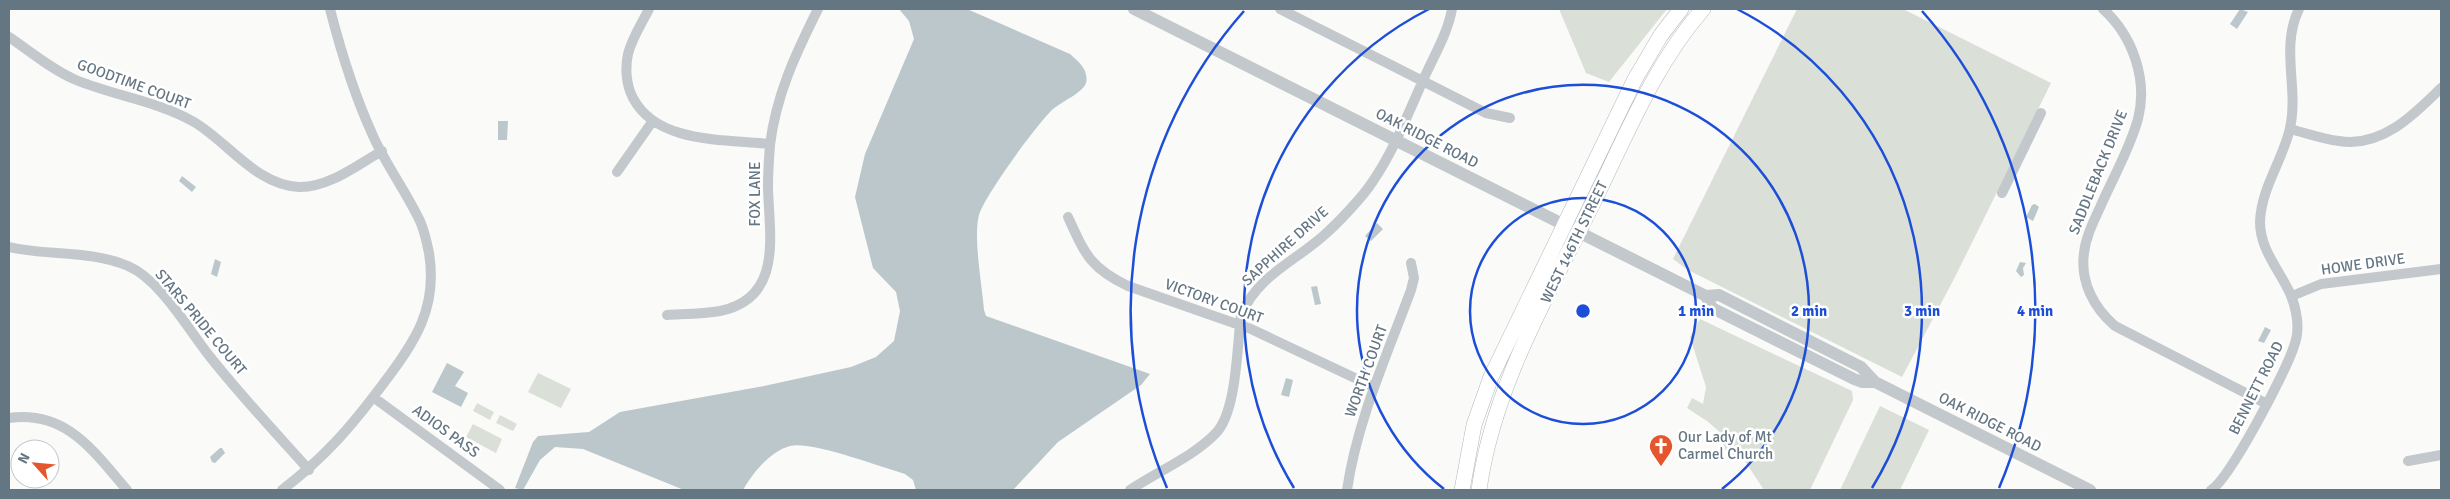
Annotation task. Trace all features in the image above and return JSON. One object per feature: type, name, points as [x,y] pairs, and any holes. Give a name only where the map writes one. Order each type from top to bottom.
[{"type":"main road","name":"WEST 146TH STREET","points":[[1462,490],[1474,425],[1491,377],[1635,79],[1661,35],[1681,9]]},
{"type":"main road","name":"WEST 146TH STREET","points":[[1479,490],[1492,427],[1508,381],[1578,233],[1658,72],[1703,9]]},
{"type":"street","points":[[282,490],[309,470],[342,438],[373,397],[414,340],[428,306],[432,284],[430,262],[421,222],[366,118],[330,9]]},
{"type":"street","points":[[649,9],[628,53],[626,74],[630,92],[638,108],[652,122],[669,131],[770,144]]},
{"type":"street","name":"FOX LANE","points":[[667,315],[731,308],[748,298],[760,284],[771,254],[768,184],[770,144],[786,75],[818,9]]},
{"type":"street","name":"OAK RIDGE ROAD","points":[[1134,9],[1706,296],[1720,295],[1861,366],[1875,382],[2090,490]]},
{"type":"street","points":[[1280,9],[1486,113],[1510,118]]},
{"type":"street","name":"SAPPHIRE DRIVE","points":[[1130,490],[1196,449],[1220,428],[1230,407],[1241,315],[1253,292],[1267,278],[1323,237],[1372,182],[1396,140],[1445,31],[1452,9]]},
{"type":"street","name":"SADDLEBACK DRIVE","points":[[2103,9],[2120,28],[2133,52],[2138,66],[2140,99],[2138,118],[2086,243],[2083,268],[2088,291],[2099,310],[2115,326],[2267,404]]},
{"type":"street","name":"BENNETT ROAD","points":[[2214,490],[2252,434],[2284,371],[2296,339],[2297,314],[2292,296],[2265,248],[2260,222],[2265,195],[2290,129],[2293,97],[2289,44],[2290,30],[2299,9]]},
{"type":"street","name":"GOODTIME COURT","points":[[9,37],[74,79],[169,109],[196,123],[264,175],[285,185],[299,187],[322,184],[382,151]]},
{"type":"street","points":[[2290,129],[2340,141],[2375,138],[2402,123],[2441,88]]},
{"type":"street","points":[[2002,193],[2041,112]]},
{"type":"street","points":[[617,172],[652,122]]},
{"type":"street","name":"VICTORY COURT","points":[[1068,217],[1091,262],[1112,279],[1240,325],[1374,387]]},
{"type":"street","name":"STARS PRIDE COURT","points":[[9,247],[27,252],[102,258],[131,267],[144,276],[157,288],[212,359],[309,470]]},
{"type":"street","name":"WORTH COURT","points":[[1347,490],[1361,430],[1374,387],[1411,290],[1414,278],[1411,263]]},
{"type":"street","name":"HOWE DRIVE","points":[[2292,296],[2321,284],[2441,269]]},
{"type":"street","name":"ADIOS PASS","points":[[373,397],[500,490]]},
{"type":"street","points":[[9,418],[33,417],[67,428],[90,447],[127,490]]},
{"type":"street","points":[[2408,460],[2441,455]]},
{"type":"shaded area","points":[[899,9],[967,9],[1070,54],[1083,67],[1087,78],[1084,87],[1051,111],[1044,119],[1000,178],[983,205],[977,224],[977,248],[984,310],[986,316],[1150,374],[1141,385],[1058,442],[1013,490],[916,490],[913,480],[905,474],[829,451],[800,445],[790,446],[775,453],[757,470],[743,490],[684,490],[583,449],[555,447],[540,460],[523,490],[515,488],[533,442],[538,436],[589,432],[620,412],[764,386],[851,367],[876,357],[894,341],[900,311],[896,292],[873,268],[855,197],[865,154],[914,39],[909,21]]},
{"type":"shaded area","points":[[1559,9],[1667,9],[1609,82],[1586,73]]},
{"type":"shaded area","points":[[1797,9],[1903,9],[2051,83],[1955,277],[1902,377],[1688,270],[1673,259]]},
{"type":"shaded area","points":[[2240,9],[2248,12],[2237,29],[2230,24]]},
{"type":"shaded area","points":[[498,121],[508,121],[507,140],[498,140]]},
{"type":"shaded area","points":[[182,176],[196,187],[192,192],[179,181]]},
{"type":"shaded area","points":[[2035,204],[2039,207],[2033,221],[2026,217],[2032,205]]},
{"type":"shaded area","points":[[1377,223],[1383,229],[1371,241],[1365,236]]},
{"type":"shaded area","points":[[215,259],[221,262],[217,277],[211,274]]},
{"type":"shaded area","points":[[2020,262],[2026,263],[2023,268],[2024,275],[2021,277],[2016,271]]},
{"type":"shaded area","points":[[1317,286],[1321,304],[1315,305],[1311,287]]},
{"type":"shaded area","points":[[1700,319],[1852,391],[1853,400],[1810,490],[1764,490],[1739,452],[1732,457],[1722,446],[1728,439],[1707,421],[1687,408],[1692,398],[1703,404],[1706,387],[1690,337]]},
{"type":"shaded area","points":[[2265,327],[2271,330],[2264,343],[2258,341]]},
{"type":"shaded area","points":[[447,363],[464,372],[455,386],[468,393],[461,407],[432,392]]},
{"type":"shaded area","points":[[538,373],[571,389],[561,408],[528,392]]},
{"type":"shaded area","points":[[1286,378],[1293,380],[1289,397],[1281,395]]},
{"type":"shaded area","points":[[477,403],[494,412],[490,420],[473,411]]},
{"type":"shaded area","points":[[1880,406],[1929,430],[1900,490],[1840,490]]},
{"type":"shaded area","points":[[500,415],[517,424],[513,431],[496,423]]},
{"type":"shaded area","points":[[473,424],[502,439],[496,453],[466,437]]},
{"type":"shaded area","points":[[220,448],[225,453],[215,463],[212,462],[210,457]]},
{"type":"place","name":"Our Lady of Mt Carmel Church","points":[[1661,467]]}]
